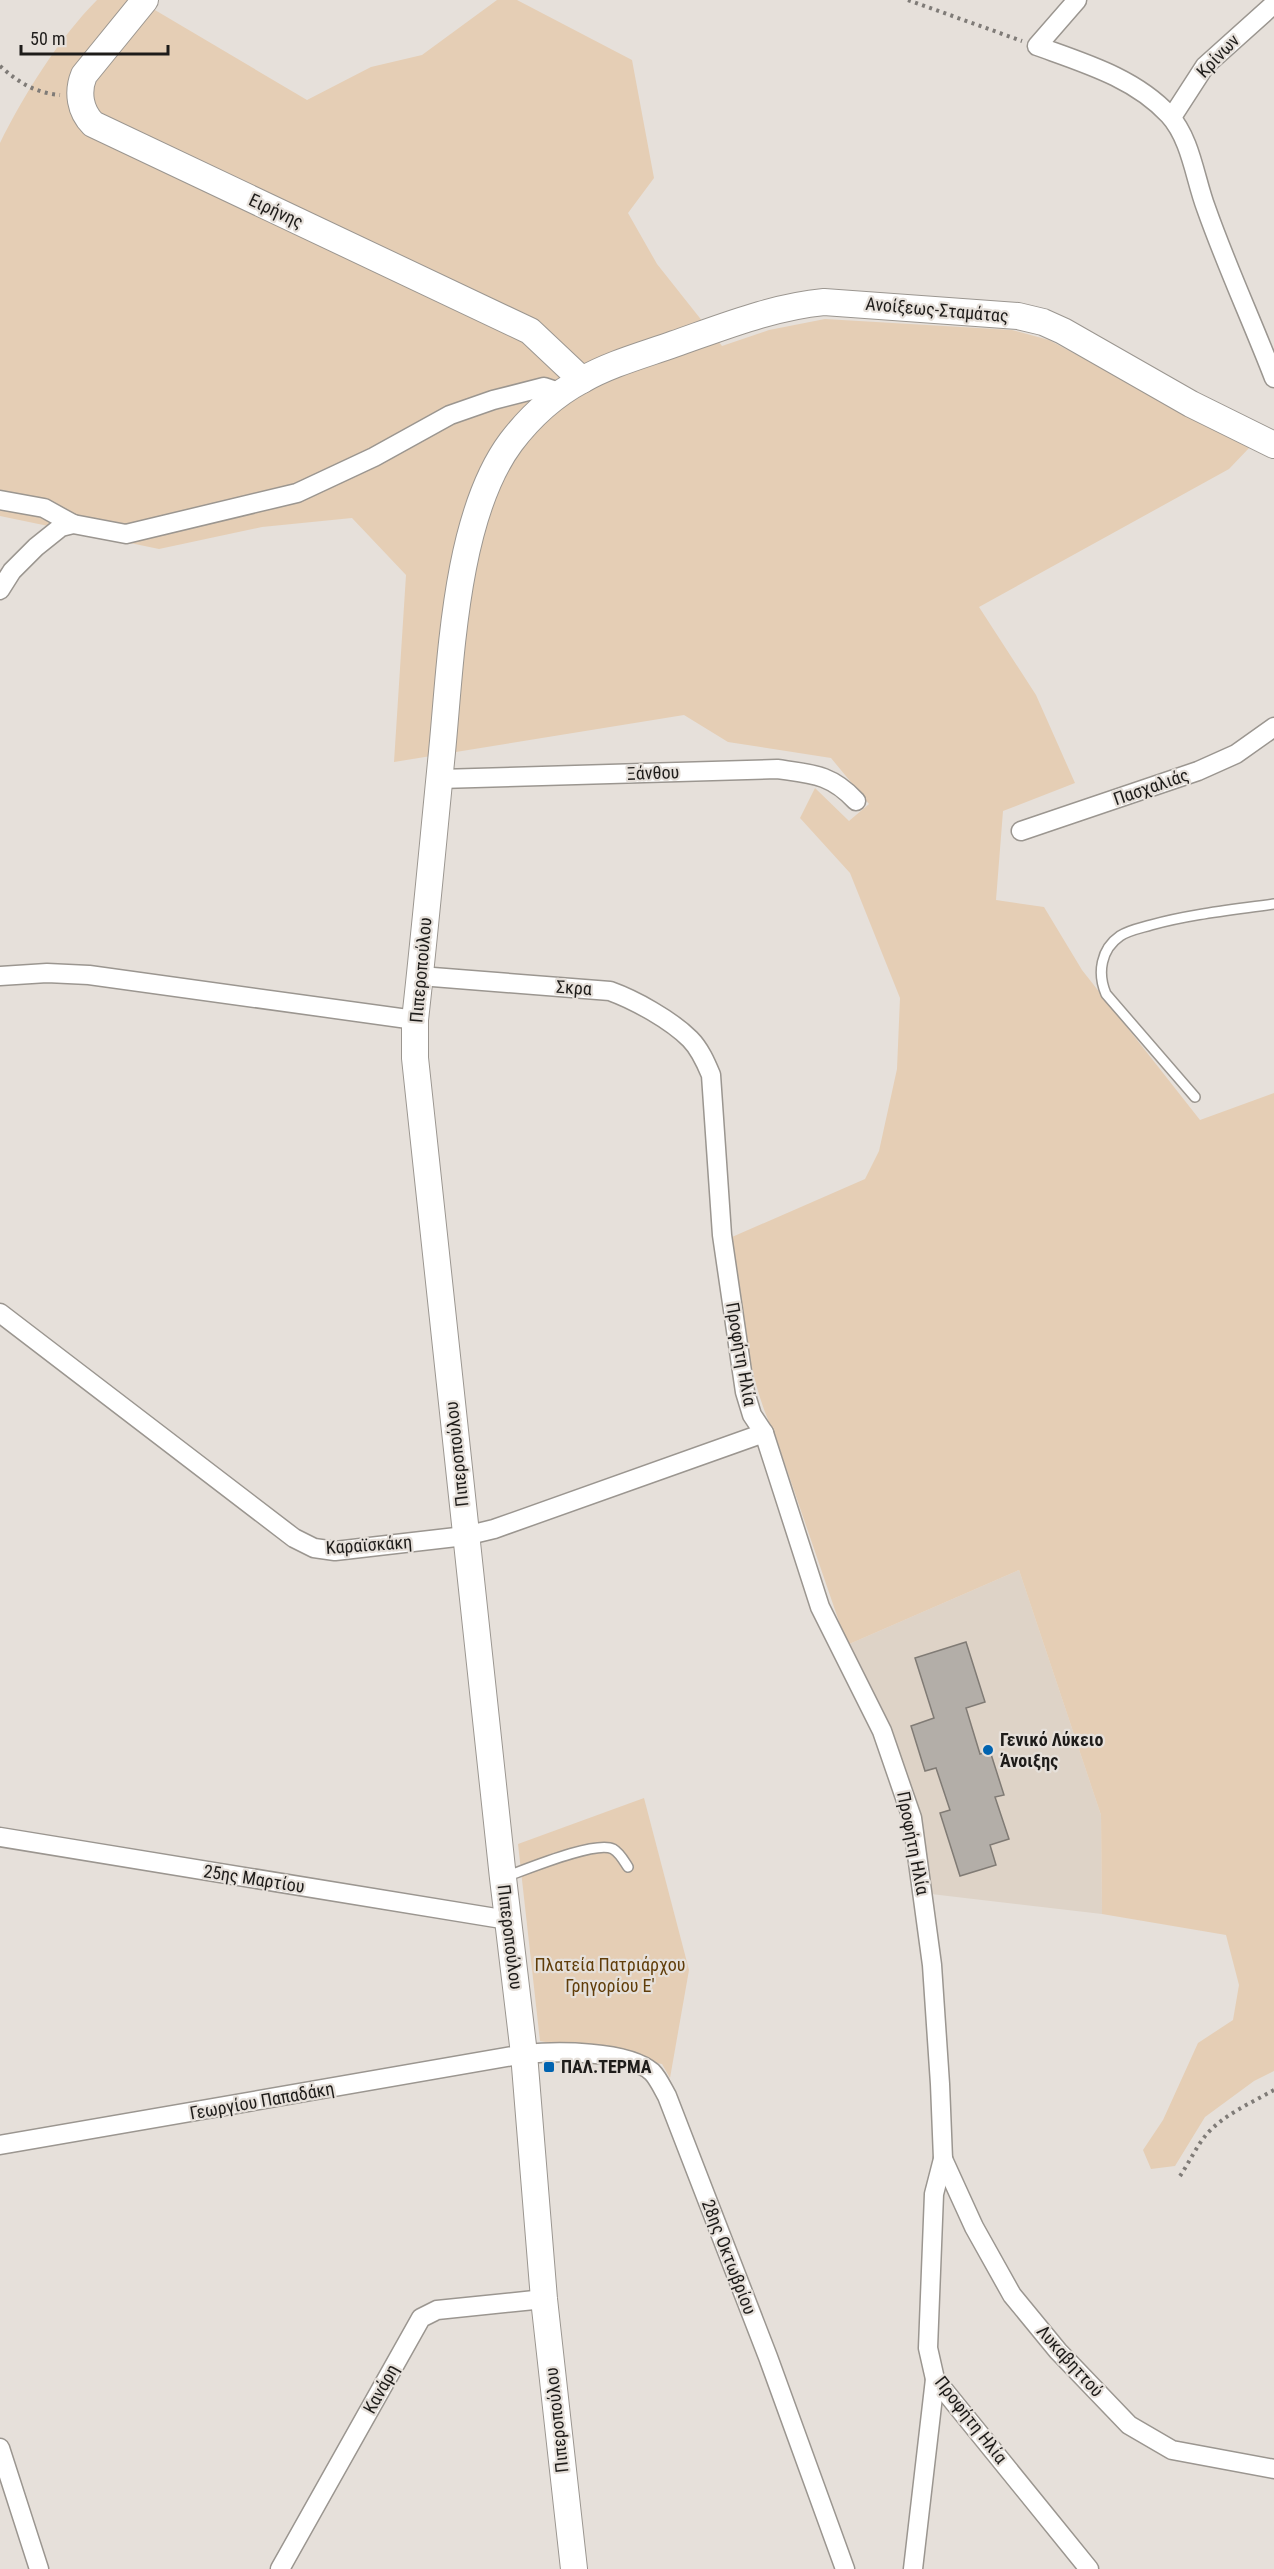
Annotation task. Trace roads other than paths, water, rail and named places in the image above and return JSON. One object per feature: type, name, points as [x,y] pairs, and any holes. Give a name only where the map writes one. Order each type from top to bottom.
[{"type":"street","name":"Ειρήνης","points":[[145,0],[84,75],[80,97],[84,112],[93,124],[530,331],[572,386]]},
{"type":"street","points":[[1077,0],[1037,46],[1082,62],[1129,84],[1157,103],[1172,117],[1184,141],[1207,210],[1274,378]]},
{"type":"street","name":"Κρίνων","points":[[1172,117],[1205,66],[1274,4]]},
{"type":"street","name":"Ανοίξεως-Σταμάτας","points":[[572,386],[615,364],[722,327],[799,305],[846,302],[992,314],[1035,320],[1063,331],[1191,404],[1274,445]]},
{"type":"street","points":[[0,500],[44,508],[73,524],[126,534],[297,493],[365,462],[450,415],[493,400],[544,387],[572,386]]},
{"type":"street","name":"Πιπεροπούλου","points":[[572,386],[537,413],[511,442],[495,468],[480,502],[457,605],[415,1020],[415,1058],[465,1536],[525,2054],[544,2299],[574,2569]]},
{"type":"street","points":[[0,590],[12,571],[53,532],[73,524]]},
{"type":"street","name":"Πασχαλιάς","points":[[1021,831],[1198,771],[1236,754],[1274,727]]},
{"type":"street","name":"Ξάνθου","points":[[440,779],[777,769],[824,776],[843,787],[856,801]]},
{"type":"street","points":[[0,976],[46,973],[89,975],[415,1020]]},
{"type":"street","name":"Σκρα","points":[[420,976],[610,991],[632,999],[690,1038],[704,1059]]},
{"type":"street","name":"Προφήτη Ηλία","points":[[704,1059],[711,1075],[722,1234],[745,1392],[752,1415],[764,1433],[820,1607],[882,1731],[912,1818],[932,1965],[940,2084],[943,2159],[934,2194],[928,2348],[935,2379],[1089,2569]]},
{"type":"street","name":"Καραϊσκάκη","points":[[0,1313],[294,1538],[314,1548],[335,1551],[465,1536],[494,1529],[764,1433]]},
{"type":"street","name":"25ης Μαρτίου","points":[[0,1837],[508,1920]]},
{"type":"street","name":"28ης Οκτωβρίου","points":[[525,2054],[562,2052],[600,2055],[653,2072],[667,2096],[764,2346],[845,2569]]},
{"type":"street","name":"Γεωργίου Παπαδάκη","points":[[0,2145],[525,2054]]},
{"type":"street","name":"Λυκαβηττού","points":[[943,2159],[974,2227],[1012,2295],[1058,2351],[1129,2425],[1172,2450],[1274,2469]]},
{"type":"street","name":"Κανάρη","points":[[280,2569],[421,2318],[437,2310],[544,2299]]},
{"type":"street","points":[[913,2569],[935,2379]]},
{"type":"street","points":[[0,2448],[39,2569]]},
{"type":"lane","points":[[1195,1097],[1106,994],[1101,973],[1105,955],[1115,940],[1131,931],[1181,917],[1274,904]]},
{"type":"lane","points":[[503,1878],[596,1847],[612,1848],[622,1857],[628,1868]]},
{"type":"place","name":"Γενικό Λύκειο Άνοιξης","points":[[988,1750]]},
{"type":"place","name":"ΠΑΛ.ΤΕΡΜΑ","points":[[549,2067]]},
{"type":"park label","name":"Πλατεία Πατριάρχου Γρηγορίου Ε'","points":[[610,1975]]}]
